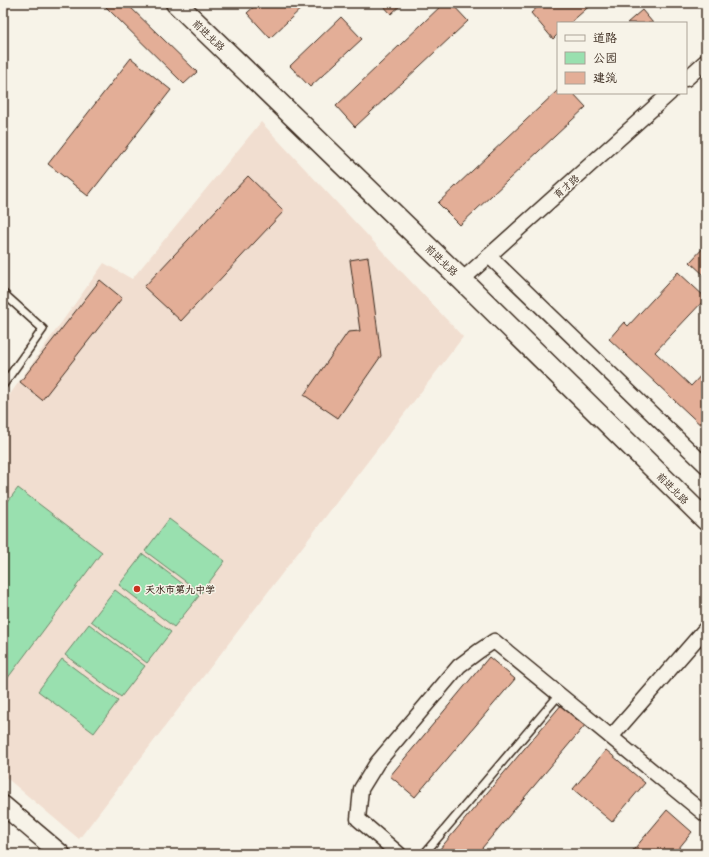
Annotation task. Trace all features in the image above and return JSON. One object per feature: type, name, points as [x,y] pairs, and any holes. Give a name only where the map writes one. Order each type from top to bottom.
[{"type":"main road","name":"前进北路","points":[[176,3],[462,280],[706,520]]},
{"type":"street","points":[[687,78],[706,61]]},
{"type":"street","name":"育才路","points":[[462,280],[669,94]]},
{"type":"street","points":[[488,256],[706,466]]},
{"type":"street","points":[[611,737],[706,628]]},
{"type":"street","points":[[399,854],[358,818],[361,789],[377,763],[459,666],[494,641],[706,815]]},
{"type":"street","points":[[3,805],[61,854]]},
{"type":"lane","points":[[3,293],[43,329],[3,385]]},
{"type":"lane","points":[[424,854],[559,695]]},
{"type":"shaded area","name":"天水市第九中学","points":[[261,122],[463,337],[79,839],[3,775],[3,404],[104,263],[132,279]]},
{"type":"green space","points":[[18,488],[102,552],[4,683],[3,508]]},
{"type":"green space","points":[[169,519],[225,561],[201,593],[145,551]]},
{"type":"green space","points":[[143,554],[199,596],[174,627],[119,585]]},
{"type":"green space","points":[[115,590],[171,632],[147,663],[91,621]]},
{"type":"green space","points":[[89,624],[145,666],[121,697],[65,655]]},
{"type":"green space","points":[[62,659],[118,701],[94,733],[38,691]]},
{"type":"building","points":[[110,3],[126,3],[197,72],[184,84],[106,7]]},
{"type":"building","points":[[258,3],[307,3],[270,38],[247,13]]},
{"type":"building","points":[[381,3],[403,3],[391,14]]},
{"type":"building","points":[[444,3],[451,3],[468,21],[355,127],[336,106]]},
{"type":"building","points":[[542,3],[593,3],[571,22],[557,22],[557,35],[553,39],[531,13]]},
{"type":"building","points":[[642,10],[652,22],[628,22]]},
{"type":"building","points":[[341,17],[362,39],[310,87],[290,66]]},
{"type":"building","points":[[131,58],[171,90],[88,196],[48,164]]},
{"type":"building","points":[[557,91],[557,94],[574,94],[586,107],[460,225],[438,203]]},
{"type":"building","points":[[248,176],[284,211],[181,321],[144,287]]},
{"type":"building","points":[[706,245],[706,277],[690,262]]},
{"type":"building","points":[[368,257],[381,356],[338,418],[304,395],[348,332],[360,331],[350,260]]},
{"type":"building","points":[[678,272],[706,298],[655,352],[691,386],[706,370],[706,430],[609,339],[624,322],[628,326]]},
{"type":"building","points":[[100,280],[122,298],[42,400],[20,382]]},
{"type":"building","points":[[489,657],[515,679],[415,797],[390,776]]},
{"type":"building","points":[[562,704],[586,724],[477,854],[443,854],[439,850]]},
{"type":"building","points":[[606,750],[645,783],[612,822],[573,789]]},
{"type":"building","points":[[667,810],[692,832],[674,854],[630,854]]},
{"type":"place","name":"天水市第九中学","points":[[137,589]]}]
